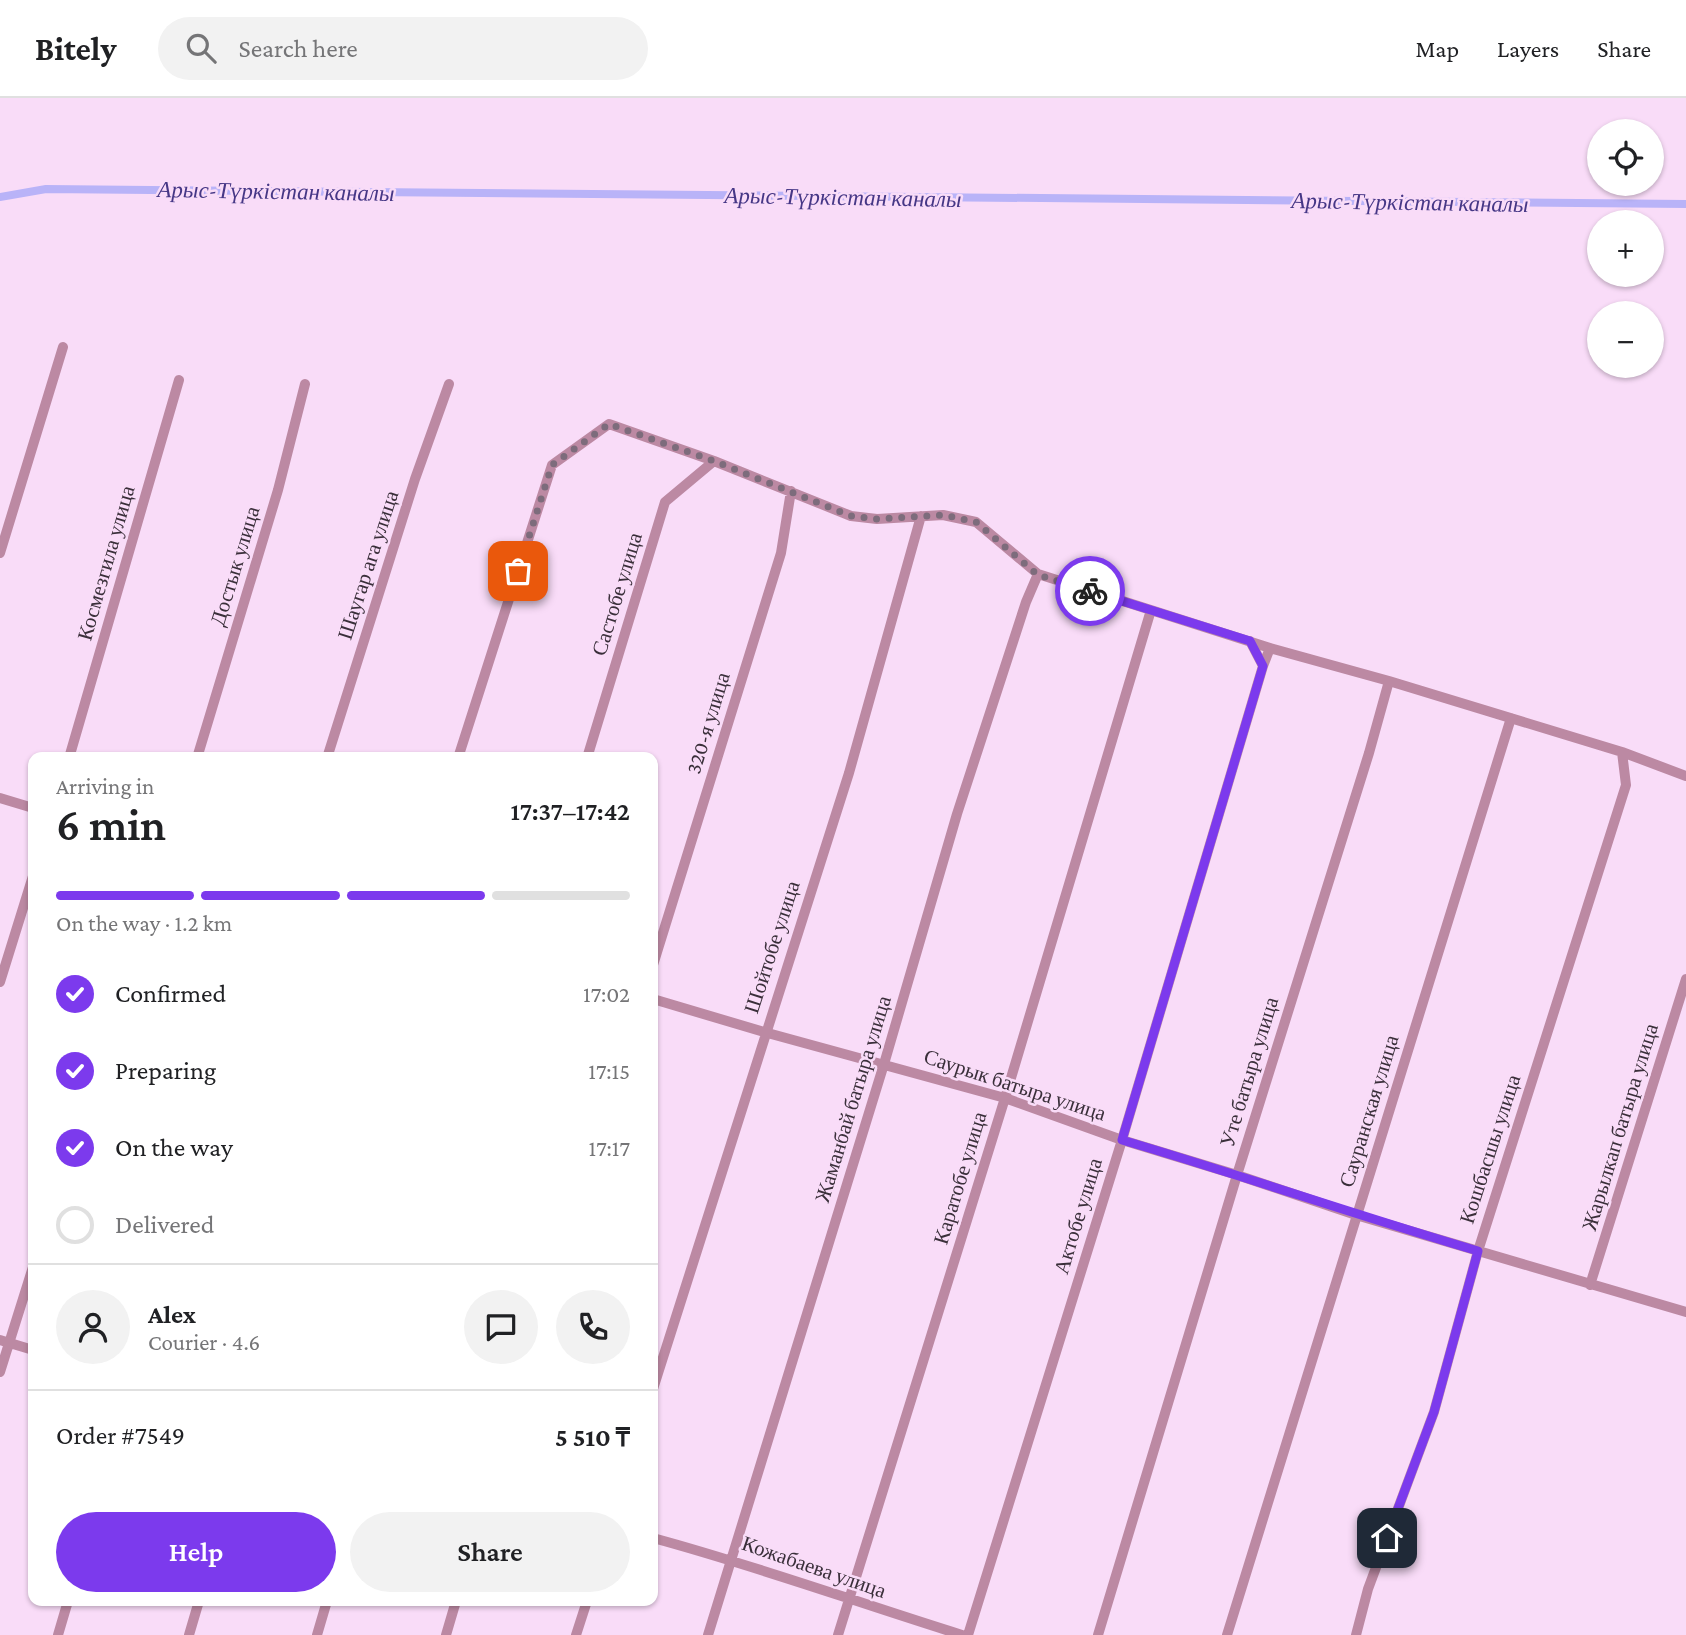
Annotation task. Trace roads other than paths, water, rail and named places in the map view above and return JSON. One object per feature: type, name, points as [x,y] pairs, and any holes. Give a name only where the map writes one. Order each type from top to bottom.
[{"type":"street","points":[[0,553],[63,346]]},
{"type":"street","name":"Космезгила улица","points":[[71,752],[179,380]]},
{"type":"street","name":"Достык улица","points":[[199,752],[278,490],[305,384]]},
{"type":"street","name":"Шаугар ага улица","points":[[329,752],[415,479],[449,384]]},
{"type":"street","points":[[460,752],[552,465],[609,424],[714,461],[851,516],[877,519],[943,515],[976,522],[1038,575],[1270,648],[1622,752],[1686,776]]},
{"type":"street","name":"Састобе улица","points":[[589,752],[665,502],[714,461]]},
{"type":"street","name":"320-я улица","points":[[658,949],[781,553],[791,491]]},
{"type":"street","name":"Шойтобе улица","points":[[658,1373],[764,1032],[849,773],[921,516]]},
{"type":"street","name":"Жаманбай батыра улица","points":[[708,1635],[884,1065],[957,814],[1026,602],[1038,575]]},
{"type":"street","name":"Каратобе улица","points":[[838,1635],[1005,1098],[1151,610]]},
{"type":"street","points":[[1250,641],[1263,666]]},
{"type":"street","name":"Актобе улица","points":[[968,1635],[1122,1140],[1270,648]]},
{"type":"street","name":"Уте батыра улица","points":[[1098,1635],[1389,681]]},
{"type":"street","name":"Сауранская улица","points":[[1227,1635],[1511,718]]},
{"type":"street","name":"Кошбасшы улица","points":[[1356,1635],[1368,1589],[1434,1412],[1478,1251],[1626,785],[1622,752]]},
{"type":"street","points":[[0,798],[28,806]]},
{"type":"street","points":[[0,982],[28,892]]},
{"type":"street","name":"Жарылкап батыра улица","points":[[1590,1285],[1686,979]]},
{"type":"street","name":"Саурык батыра улица","points":[[658,1000],[1005,1098],[1122,1140],[1356,1215],[1686,1312]]},
{"type":"street","points":[[0,1372],[4,1341],[28,1280]]},
{"type":"street","points":[[4,1341],[28,1348]]},
{"type":"street","name":"Кожабаева улица","points":[[658,1539],[731,1559],[848,1600],[962,1635]]},
{"type":"street","points":[[58,1635],[67,1606]]},
{"type":"street","points":[[189,1635],[198,1606]]},
{"type":"street","points":[[317,1635],[326,1606]]},
{"type":"street","points":[[446,1635],[455,1606]]},
{"type":"street","points":[[576,1635],[585,1606]]},
{"type":"waterway","name":"Арыс-Түркістан каналы","points":[[0,197],[46,189],[1686,204]]}]
